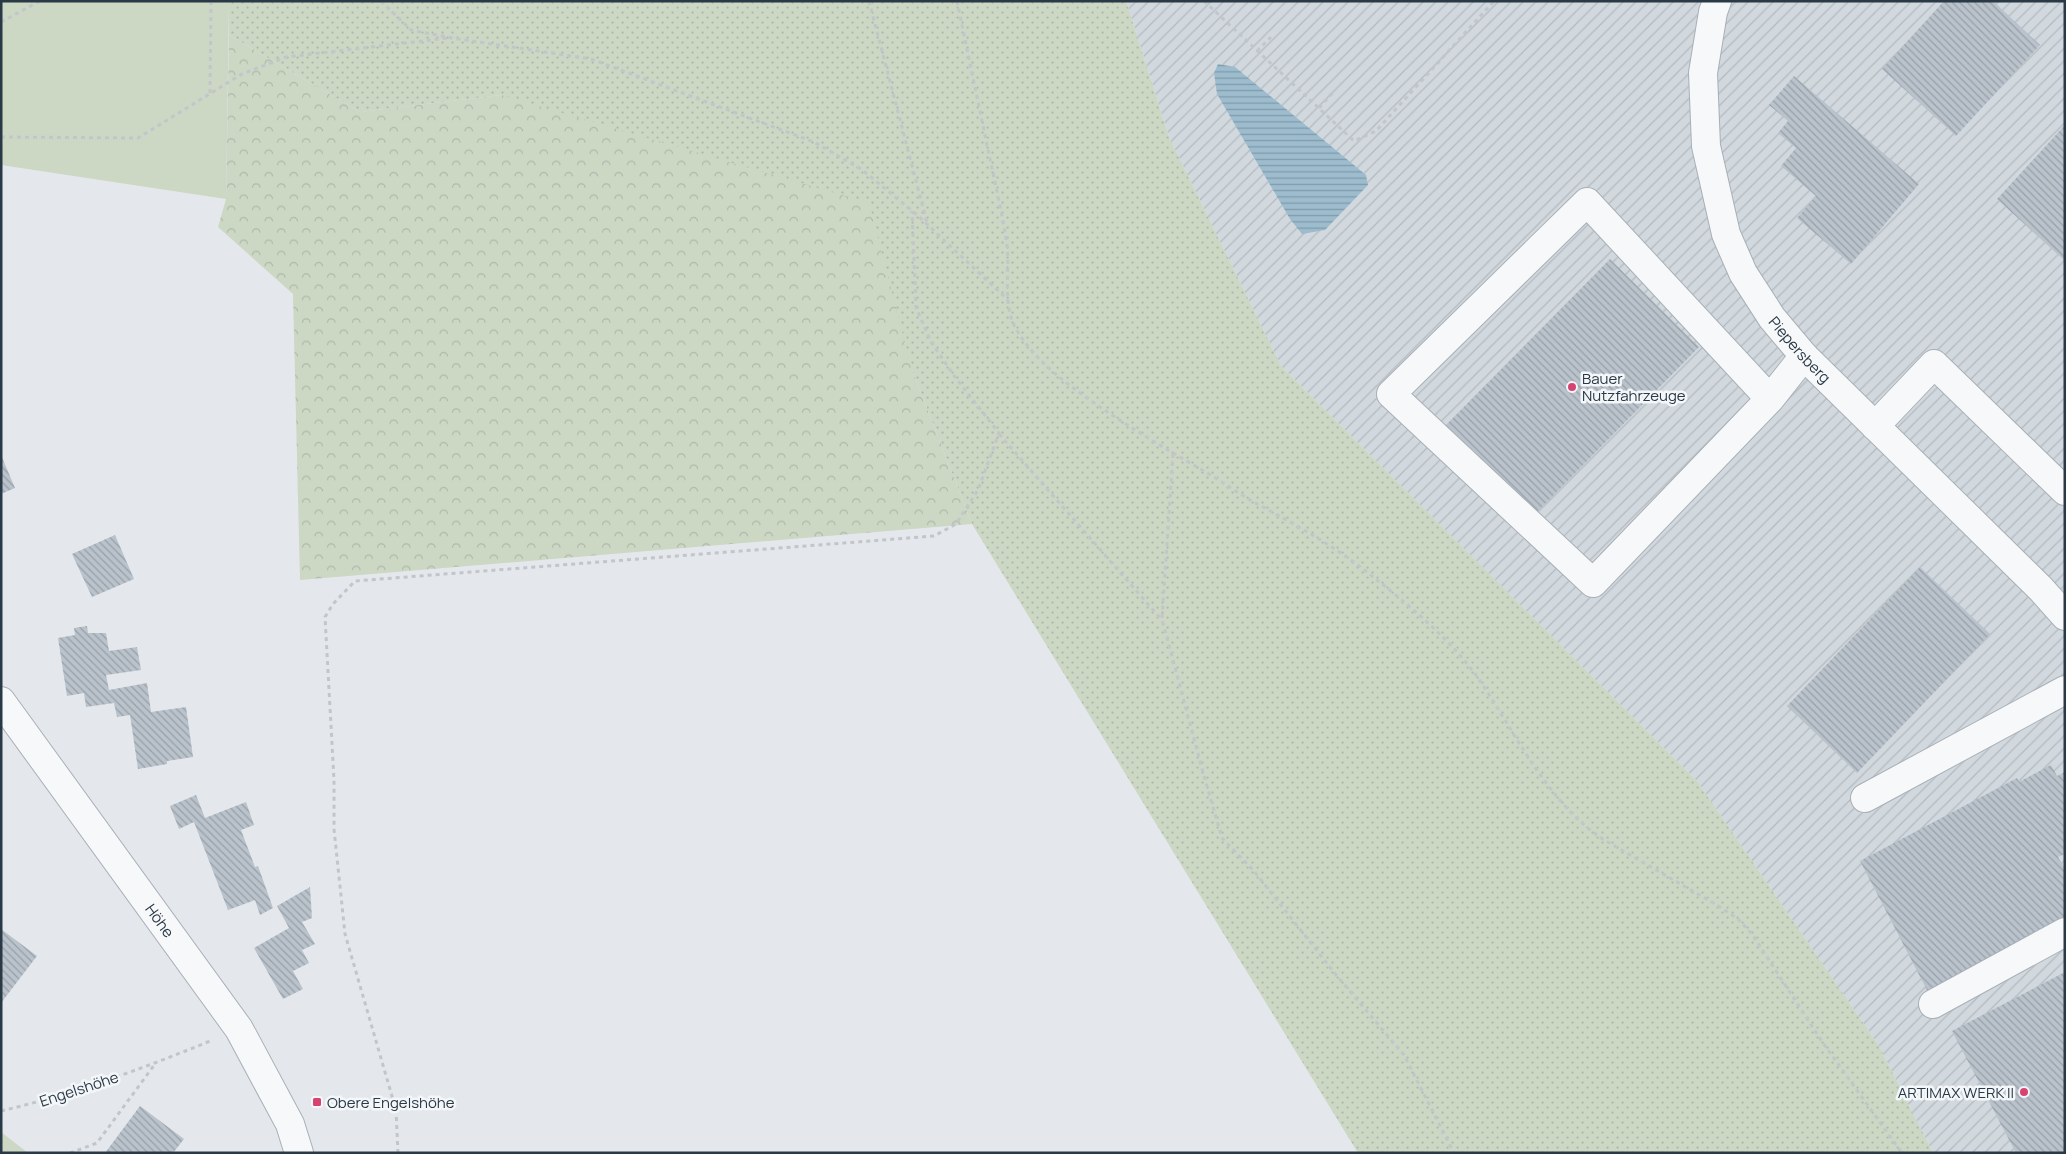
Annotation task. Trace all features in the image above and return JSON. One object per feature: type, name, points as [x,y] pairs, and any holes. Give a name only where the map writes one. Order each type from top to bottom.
[{"type":"street","name":"Piepersberg","points":[[1717,1],[1713,12],[1703,73],[1706,146],[1726,234],[1743,274],[1772,318],[1804,356],[2041,589],[2065,616]]},
{"type":"street","points":[[1770,399],[1588,202],[1391,394],[1593,583],[1770,399],[1804,356]]},
{"type":"street","points":[[1875,426],[1934,364],[2065,491]]},
{"type":"street","points":[[1865,798],[2065,690]]},
{"type":"street","name":"Höhe","points":[[1,701],[239,1029],[290,1124],[299,1153]]},
{"type":"street","points":[[1933,1004],[2065,932]]},
{"type":"path","points":[[1,22],[40,1]]},
{"type":"path","points":[[210,94],[211,1]]},
{"type":"path","points":[[381,1],[411,30],[591,59],[814,142],[861,168],[912,211],[1008,300]]},
{"type":"path","points":[[869,1],[927,225]]},
{"type":"path","points":[[957,1],[1004,229],[1007,248],[1008,300],[1015,326],[1026,344],[1052,370],[1080,393],[1128,426],[1251,500],[1296,524],[1373,576],[1452,646],[1476,676],[1557,798],[1577,819],[1606,841],[1717,905],[1738,920],[1752,934],[1821,1040],[1902,1153]]},
{"type":"path","points":[[1204,1],[1354,140],[1376,131],[1494,1]]},
{"type":"path","points":[[1257,50],[1271,36]]},
{"type":"path","points":[[1,137],[138,138],[242,74],[286,57],[452,38]]},
{"type":"path","points":[[1319,108],[1334,90]]},
{"type":"path","points":[[912,211],[916,308],[931,342],[955,377],[999,433],[1162,620]]},
{"type":"path","points":[[398,1153],[396,1110],[344,924],[334,829],[334,780],[325,617],[333,604],[355,581],[934,536],[956,524],[978,490],[999,433]]},
{"type":"path","points":[[1173,454],[1162,620],[1222,838],[1254,871],[1337,976],[1404,1054],[1454,1153]]},
{"type":"path","name":"Engelshöhe","points":[[1,1111],[48,1100],[155,1063],[239,1029]]},
{"type":"path","name":"Engelshöhe","points":[[70,1153],[97,1143],[155,1063]]},
{"type":"shaded area","points":[[1126,1],[2065,1],[2065,1153],[1933,1153],[1879,1046],[1697,781],[1281,366],[1169,137]]},
{"type":"green space","points":[[1,1],[229,1],[226,199],[1,165]]},
{"type":"green space","points":[[229,1],[1126,1],[1169,137],[1281,366],[1697,781],[1879,1046],[1933,1153],[1358,1153],[972,524],[912,370],[501,95],[360,112],[229,35]]},
{"type":"green space","points":[[229,35],[360,112],[501,95],[869,203],[912,370],[972,524],[300,580],[293,294],[218,227],[226,199]]},
{"type":"green space","points":[[1,1132],[28,1153],[1,1153]]},
{"type":"water","points":[[1218,64],[1235,67],[1366,175],[1368,185],[1325,230],[1302,234],[1290,219],[1217,94],[1214,73]]},
{"type":"building","points":[[1944,1],[1993,1],[2040,45],[1956,136],[1882,69]]},
{"type":"building","points":[[1794,76],[1919,184],[1851,264],[1797,218],[1816,196],[1781,166],[1796,148],[1778,133],[1788,121],[1769,105]]},
{"type":"building","points":[[2065,125],[2065,261],[1997,199]]},
{"type":"building","name":"Bauer Nutzfahrzeuge","points":[[1610,259],[1699,347],[1533,516],[1444,427]]},
{"type":"building","points":[[1,455],[15,488],[1,494]]},
{"type":"building","points":[[115,535],[134,579],[92,597],[72,554]]},
{"type":"building","points":[[1920,567],[1990,634],[1857,773],[1787,706]]},
{"type":"building","points":[[87,626],[88,633],[106,633],[109,651],[137,647],[141,670],[106,675],[109,690],[147,683],[151,712],[186,707],[193,757],[167,761],[167,764],[138,769],[130,715],[117,717],[114,703],[86,707],[84,693],[67,696],[58,638],[75,635],[74,628]]},
{"type":"building","points":[[2051,765],[2057,776],[2065,772],[2065,854],[2058,857],[2065,869],[2065,921],[1928,992],[1860,861],[2017,778],[2019,782]]},
{"type":"building","points":[[196,795],[205,818],[246,802],[254,825],[241,830],[255,867],[258,866],[273,908],[260,915],[255,900],[228,910],[194,822],[179,829],[170,806]]},
{"type":"building","points":[[310,887],[312,918],[302,922],[315,944],[302,950],[309,963],[293,971],[303,989],[283,999],[254,948],[289,928],[277,906]]},
{"type":"building","points":[[1,929],[37,956],[1,1003]]},
{"type":"building","name":"ARTIMAX WERK II","points":[[2065,972],[2065,1153],[2016,1153],[1952,1031]]},
{"type":"building","points":[[140,1106],[184,1139],[173,1153],[105,1153]]},
{"type":"place","name":"Bauer Nutzfahrzeuge","points":[[1572,387]]},
{"type":"place","name":"ARTIMAX WERK II","points":[[2024,1092]]},
{"type":"place","name":"Obere Engelshöhe","points":[[317,1102]]}]
